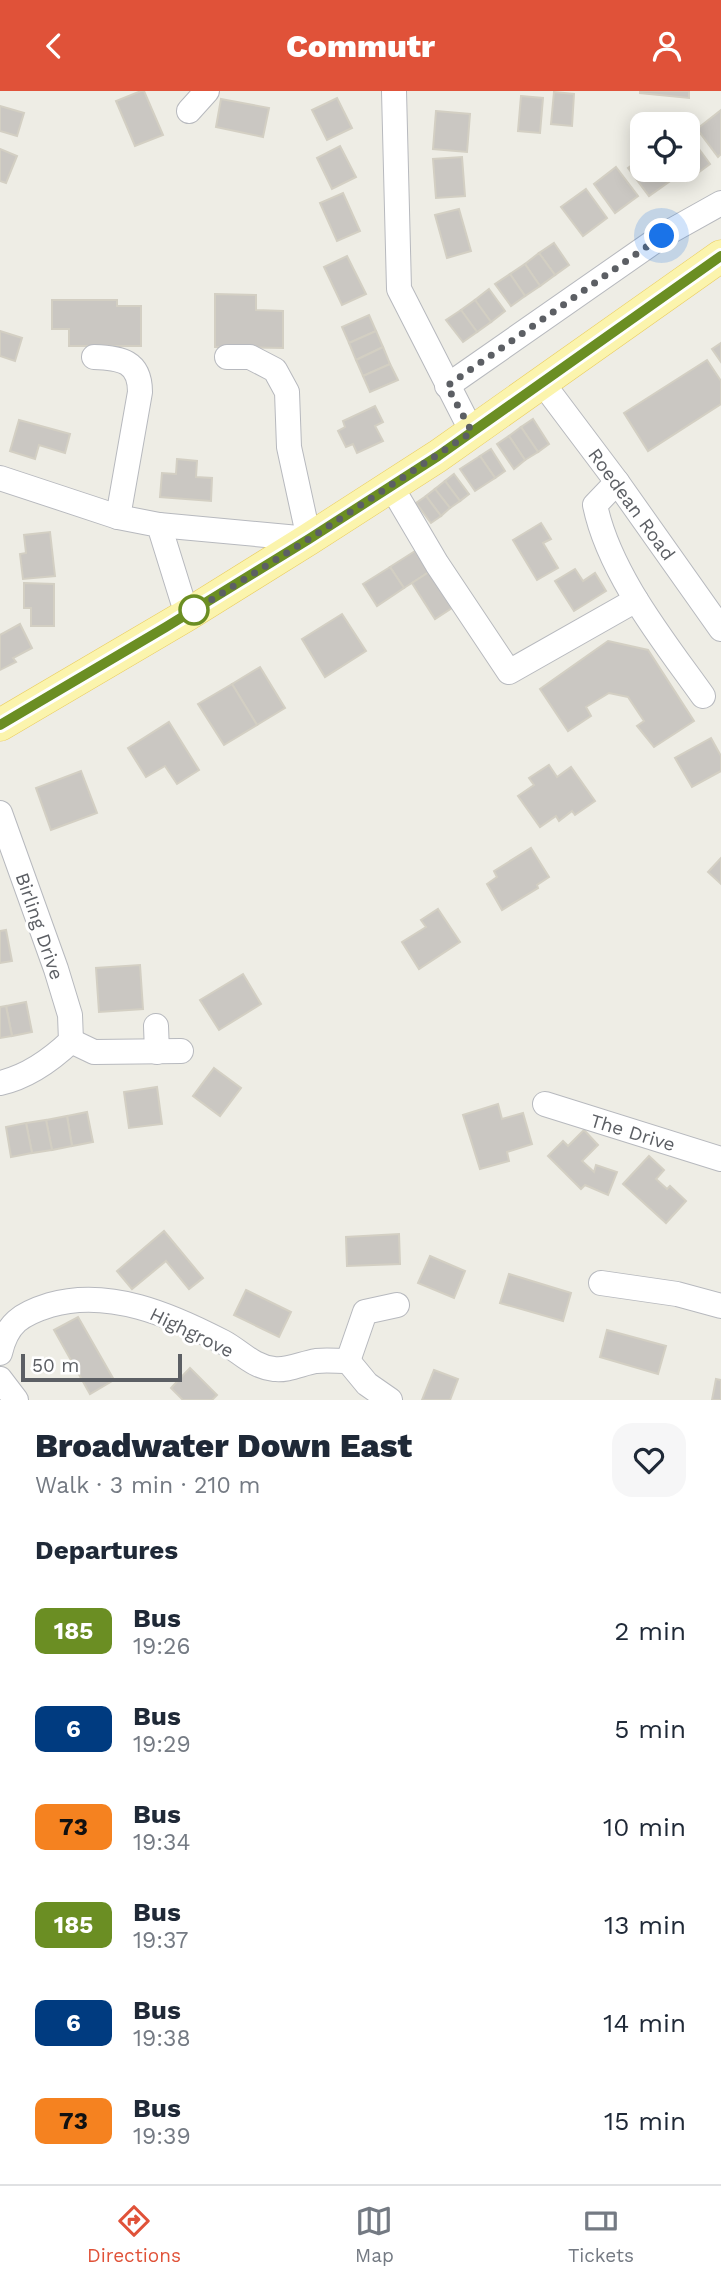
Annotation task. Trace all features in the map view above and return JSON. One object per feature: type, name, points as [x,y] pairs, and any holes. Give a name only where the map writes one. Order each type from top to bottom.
[{"type":"main road","points":[[0,725],[187,615],[391,486],[721,256]]},
{"type":"street","points":[[189,111],[207,91]]},
{"type":"street","points":[[394,91],[399,289],[472,432]]},
{"type":"street","points":[[447,386],[662,236],[721,203]]},
{"type":"street","points":[[94,356],[117,358],[128,363],[140,379],[140,393],[118,517]]},
{"type":"street","points":[[0,478],[118,517],[159,525],[309,539],[289,447],[287,392],[275,370],[250,357],[227,357]]},
{"type":"street","name":"Roedean Road","points":[[541,381],[617,482],[721,629]]},
{"type":"street","points":[[617,482],[595,505],[599,526],[643,614],[703,696]]},
{"type":"street","points":[[391,486],[437,564],[509,672],[636,600]]},
{"type":"street","points":[[159,525],[187,615]]},
{"type":"street","name":"Birling Drive","points":[[0,813],[56,969],[70,1015],[71,1041]]},
{"type":"street","points":[[0,1083],[12,1080],[52,1059],[71,1041],[94,1052],[169,1051],[156,1025]]},
{"type":"street","name":"The Drive","points":[[545,1104],[721,1159]]},
{"type":"street","points":[[601,1283],[677,1294],[721,1306]]},
{"type":"street","name":"Highgrove","points":[[0,1353],[4,1337],[26,1313],[68,1300],[118,1302],[161,1312],[226,1343],[250,1361],[275,1370],[318,1361],[348,1361]]},
{"type":"street","points":[[390,1400],[367,1384],[348,1361],[365,1312],[397,1305]]},
{"type":"street","points":[[0,1379],[16,1400]]},
{"type":"building","points":[[144,91],[163,135],[135,146],[116,101]]},
{"type":"building","points":[[689,91],[689,98],[640,93]]},
{"type":"building","points":[[554,92],[574,94],[572,126],[551,124]]},
{"type":"building","points":[[521,96],[543,98],[540,133],[518,131]]},
{"type":"building","points":[[337,98],[352,128],[327,140],[312,110]]},
{"type":"building","points":[[221,99],[269,108],[263,137],[216,127]]},
{"type":"building","points":[[0,106],[24,113],[17,136],[0,131]]},
{"type":"building","points":[[721,110],[721,154],[718,157],[700,133],[700,127]]},
{"type":"building","points":[[436,111],[470,114],[467,152],[433,149]]},
{"type":"building","points":[[340,146],[356,177],[332,189],[317,158]]},
{"type":"building","points":[[0,149],[17,156],[6,183],[0,181]]},
{"type":"building","points":[[700,150],[710,164],[700,171]]},
{"type":"building","points":[[462,157],[465,196],[436,198],[433,159]]},
{"type":"building","points":[[616,167],[638,196],[615,213],[594,184]]},
{"type":"building","points":[[638,182],[669,182],[649,196]]},
{"type":"building","points":[[586,189],[607,218],[583,236],[561,207]]},
{"type":"building","points":[[343,193],[360,231],[337,241],[320,203]]},
{"type":"building","points":[[459,209],[471,251],[447,258],[435,215]]},
{"type":"building","points":[[554,243],[569,265],[555,275],[539,253]]},
{"type":"building","points":[[539,253],[555,275],[540,286],[525,264]]},
{"type":"building","points":[[347,256],[366,294],[342,305],[324,267]]},
{"type":"building","points":[[525,264],[540,286],[525,296],[510,274]]},
{"type":"building","points":[[510,274],[525,296],[511,306],[495,284]]},
{"type":"building","points":[[489,289],[505,311],[491,322],[475,300]]},
{"type":"building","points":[[215,294],[256,295],[256,310],[283,311],[283,348],[215,347]]},
{"type":"building","points":[[52,300],[117,300],[117,306],[141,306],[141,346],[69,346],[69,329],[52,329]]},
{"type":"building","points":[[475,300],[491,322],[477,332],[461,310]]},
{"type":"building","points":[[461,310],[477,332],[463,342],[446,320]]},
{"type":"building","points":[[369,315],[376,331],[349,343],[342,327]]},
{"type":"building","points":[[0,331],[22,338],[15,361],[0,356]]},
{"type":"building","points":[[376,331],[383,347],[356,360],[349,343]]},
{"type":"building","points":[[721,343],[721,362],[712,349]]},
{"type":"building","points":[[383,347],[390,364],[363,376],[356,360]]},
{"type":"building","points":[[707,360],[721,381],[721,404],[648,451],[624,413]]},
{"type":"building","points":[[390,364],[398,380],[370,392],[363,376]]},
{"type":"building","points":[[375,406],[383,422],[375,426],[383,441],[357,453],[353,444],[346,447],[338,431],[345,427],[343,421]]},
{"type":"building","points":[[533,419],[549,444],[538,452],[521,427]]},
{"type":"building","points":[[19,420],[70,434],[65,453],[39,445],[35,459],[10,451]]},
{"type":"building","points":[[521,427],[538,452],[525,460],[509,436]]},
{"type":"building","points":[[509,436],[525,460],[514,469],[497,444]]},
{"type":"building","points":[[491,449],[505,471],[495,478],[480,456]]},
{"type":"building","points":[[480,456],[495,478],[475,491],[460,469]]},
{"type":"building","points":[[177,459],[197,461],[196,477],[212,478],[211,501],[160,497],[162,473],[176,474]]},
{"type":"building","points":[[454,474],[469,494],[460,501],[445,481]]},
{"type":"building","points":[[445,481],[460,501],[450,508],[435,489]]},
{"type":"building","points":[[435,489],[450,508],[441,516],[426,496]]},
{"type":"building","points":[[426,496],[441,516],[431,523],[416,503]]},
{"type":"building","points":[[541,523],[551,539],[543,543],[558,568],[537,580],[513,540]]},
{"type":"building","points":[[50,532],[55,576],[23,579],[20,554],[26,553],[24,535]]},
{"type":"building","points":[[415,551],[429,572],[404,588],[390,567]]},
{"type":"building","points":[[390,567],[404,588],[377,606],[363,584]]},
{"type":"building","points":[[575,569],[583,581],[595,573],[606,591],[574,611],[555,581]]},
{"type":"building","points":[[429,572],[452,608],[435,619],[412,583]]},
{"type":"building","points":[[24,583],[54,584],[54,626],[31,626],[31,608],[24,608]]},
{"type":"building","points":[[342,614],[366,651],[325,677],[302,639]]},
{"type":"building","points":[[20,624],[32,648],[13,658],[16,662],[0,670],[0,635]]},
{"type":"building","points":[[608,641],[648,650],[694,721],[654,747],[637,726],[644,721],[628,697],[609,693],[586,707],[591,716],[568,731],[540,689]]},
{"type":"building","points":[[260,667],[285,708],[257,725],[232,684]]},
{"type":"building","points":[[232,684],[257,725],[224,745],[198,704]]},
{"type":"building","points":[[169,722],[199,770],[177,784],[165,766],[146,777],[128,748]]},
{"type":"building","points":[[711,738],[721,756],[721,771],[692,787],[675,758]]},
{"type":"building","points":[[549,765],[557,777],[571,767],[595,801],[575,815],[572,811],[559,821],[556,816],[540,827],[518,796],[534,785],[529,778]]},
{"type":"building","points":[[81,771],[97,813],[51,830],[36,788]]},
{"type":"building","points":[[531,848],[549,877],[537,885],[538,888],[502,910],[487,884],[497,877],[494,871]]},
{"type":"building","points":[[721,858],[721,884],[708,872]]},
{"type":"building","points":[[438,909],[460,942],[419,969],[402,942],[426,927],[421,920]]},
{"type":"building","points":[[6,930],[12,961],[0,963],[0,931]]},
{"type":"building","points":[[140,965],[143,1009],[99,1012],[96,968]]},
{"type":"building","points":[[243,974],[261,1004],[219,1030],[200,1000]]},
{"type":"building","points":[[26,1002],[32,1032],[12,1036],[6,1006]]},
{"type":"building","points":[[6,1006],[12,1036],[0,1038],[0,1007]]},
{"type":"building","points":[[214,1068],[241,1088],[220,1116],[193,1096]]},
{"type":"building","points":[[157,1087],[162,1124],[129,1128],[124,1092]]},
{"type":"building","points":[[498,1104],[502,1119],[523,1113],[532,1144],[507,1152],[509,1161],[480,1169],[463,1115]]},
{"type":"building","points":[[87,1112],[93,1142],[72,1146],[67,1116]]},
{"type":"building","points":[[67,1116],[72,1146],[52,1150],[46,1120]]},
{"type":"building","points":[[46,1120],[52,1150],[32,1153],[26,1123]]},
{"type":"building","points":[[26,1123],[32,1153],[11,1157],[6,1127]]},
{"type":"building","points":[[584,1130],[598,1145],[582,1161],[594,1172],[596,1165],[617,1172],[608,1195],[585,1185],[581,1189],[548,1156],[563,1141],[568,1146]]},
{"type":"building","points":[[649,1156],[664,1170],[656,1179],[667,1189],[670,1186],[686,1201],[666,1223],[623,1184]]},
{"type":"building","points":[[164,1231],[203,1278],[189,1289],[166,1261],[132,1289],[117,1271]]},
{"type":"building","points":[[399,1234],[400,1264],[347,1266],[346,1237]]},
{"type":"building","points":[[430,1256],[465,1271],[454,1298],[418,1283]]},
{"type":"building","points":[[509,1274],[571,1293],[563,1321],[500,1303]]},
{"type":"building","points":[[246,1290],[291,1312],[279,1337],[234,1315]]},
{"type":"building","points":[[78,1317],[114,1380],[90,1394],[54,1330]]},
{"type":"building","points":[[607,1330],[666,1346],[658,1374],[600,1357]]},
{"type":"building","points":[[190,1368],[217,1395],[212,1400],[183,1400],[171,1388]]},
{"type":"building","points":[[434,1370],[458,1379],[450,1400],[422,1400]]},
{"type":"building","points":[[716,1379],[721,1380],[721,1400],[712,1400]]},
{"type":"bus line","name":"185","points":[[0,725],[187,615],[438,456],[721,256]]},
{"type":"route","points":[[194,610],[187,615],[472,432],[447,386],[662,236]]}]
